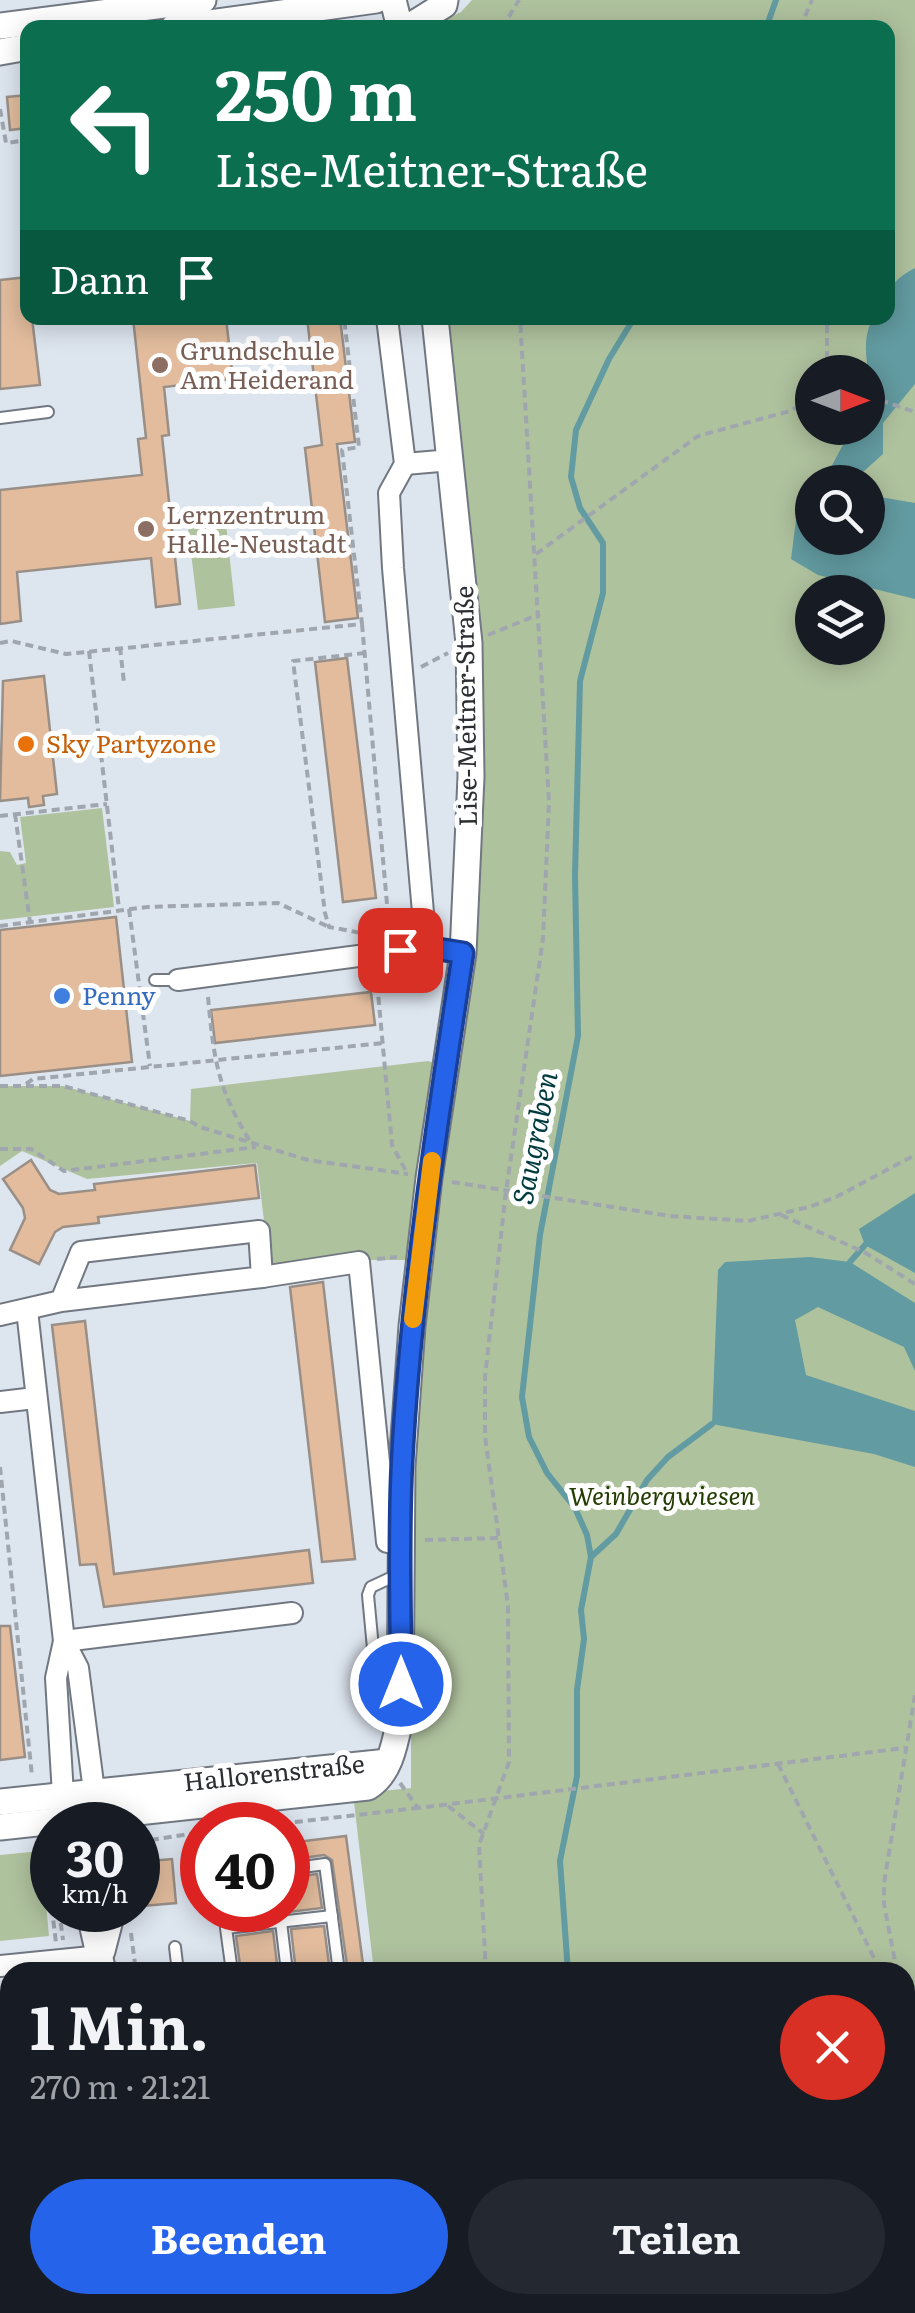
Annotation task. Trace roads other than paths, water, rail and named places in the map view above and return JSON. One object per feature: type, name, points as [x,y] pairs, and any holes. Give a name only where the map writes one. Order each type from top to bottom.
[{"type":"street","points":[[47,20],[203,0]]},
{"type":"street","points":[[231,20],[376,0]]},
{"type":"street","points":[[418,20],[446,0]]},
{"type":"street","points":[[389,325],[404,464],[389,494],[426,947]]},
{"type":"street","name":"Lise-Meitner-Straße","points":[[388,1762],[400,1719],[402,1466],[420,1254],[463,953],[472,777],[470,643],[436,325]]},
{"type":"street","points":[[404,464],[452,460]]},
{"type":"street","points":[[178,980],[426,947],[463,953]]},
{"type":"street","points":[[0,1315],[61,1301],[262,1277],[259,1231],[81,1252],[61,1301]]},
{"type":"street","name":"Lise-Meitner-Straße","points":[[262,1277],[359,1262],[387,1542],[402,1541]]},
{"type":"street","points":[[27,1310],[64,1641],[56,1678],[65,1802]]},
{"type":"street","points":[[0,1402],[35,1398]]},
{"type":"street","points":[[64,1641],[292,1613]]},
{"type":"street","points":[[64,1641],[78,1668],[95,1802]]},
{"type":"street","name":"Hallorenstraße","points":[[150,1802],[388,1762]]},
{"type":"street","name":"Hallorenstraße","points":[[0,1828],[18,1808]]},
{"type":"street","points":[[94,1932],[102,1962]]},
{"type":"street","points":[[102,1962],[108,1932]]},
{"type":"street","points":[[39,1962],[80,1962]]},
{"type":"lane","points":[[0,418],[48,412]]},
{"type":"lane","points":[[155,980],[178,980]]},
{"type":"lane","points":[[376,1680],[368,1595],[372,1586],[402,1572]]},
{"type":"lane","points":[[310,1866],[325,1864],[338,1962]]},
{"type":"lane","points":[[310,1919],[332,1916]]},
{"type":"lane","points":[[227,1932],[231,1962]]},
{"type":"lane","points":[[282,1932],[286,1962]]},
{"type":"lane","points":[[175,1947],[177,1962]]},
{"type":"water","points":[[915,268],[915,384],[885,421],[885,355],[867,355],[866,344],[870,325],[895,325],[895,284]]},
{"type":"water","points":[[843,445],[883,445],[883,454],[871,465],[832,465]]},
{"type":"water","points":[[885,498],[915,503],[915,599],[885,592],[885,575],[818,575],[791,559],[795,528],[795,555],[885,555]]},
{"type":"water","points":[[915,1193],[915,1273],[865,1245],[859,1229]]},
{"type":"water","points":[[810,1257],[850,1262],[915,1303],[915,1371],[904,1347],[818,1307],[795,1320],[806,1375],[915,1411],[915,1467],[874,1454],[712,1424],[718,1270],[725,1262]]},
{"type":"waterway","name":"Saugraben","points":[[769,20],[776,0]]},
{"type":"waterway","name":"Saugraben","points":[[567,1962],[560,1861],[577,1776],[577,1690],[584,1639],[581,1610],[591,1557],[587,1535],[575,1508],[547,1473],[529,1437],[522,1397],[540,1235],[578,1036],[575,875],[580,681],[603,593],[603,543],[580,508],[571,477],[576,430],[630,325]]},
{"type":"waterway","points":[[850,1262],[865,1245]]},
{"type":"waterway","points":[[591,1557],[616,1534],[647,1480],[668,1457],[712,1424]]},
{"type":"place","name":"Grundschule Am Heiderand","points":[[160,365]]},
{"type":"place","name":"Lernzentrum Halle-Neustadt","points":[[146,529]]},
{"type":"place","name":"Sky Partyzone","points":[[26,744]]},
{"type":"place","name":"Penny","points":[[62,996]]},
{"type":"park label","name":"Weinbergwiesen","points":[[662,1496]]}]
